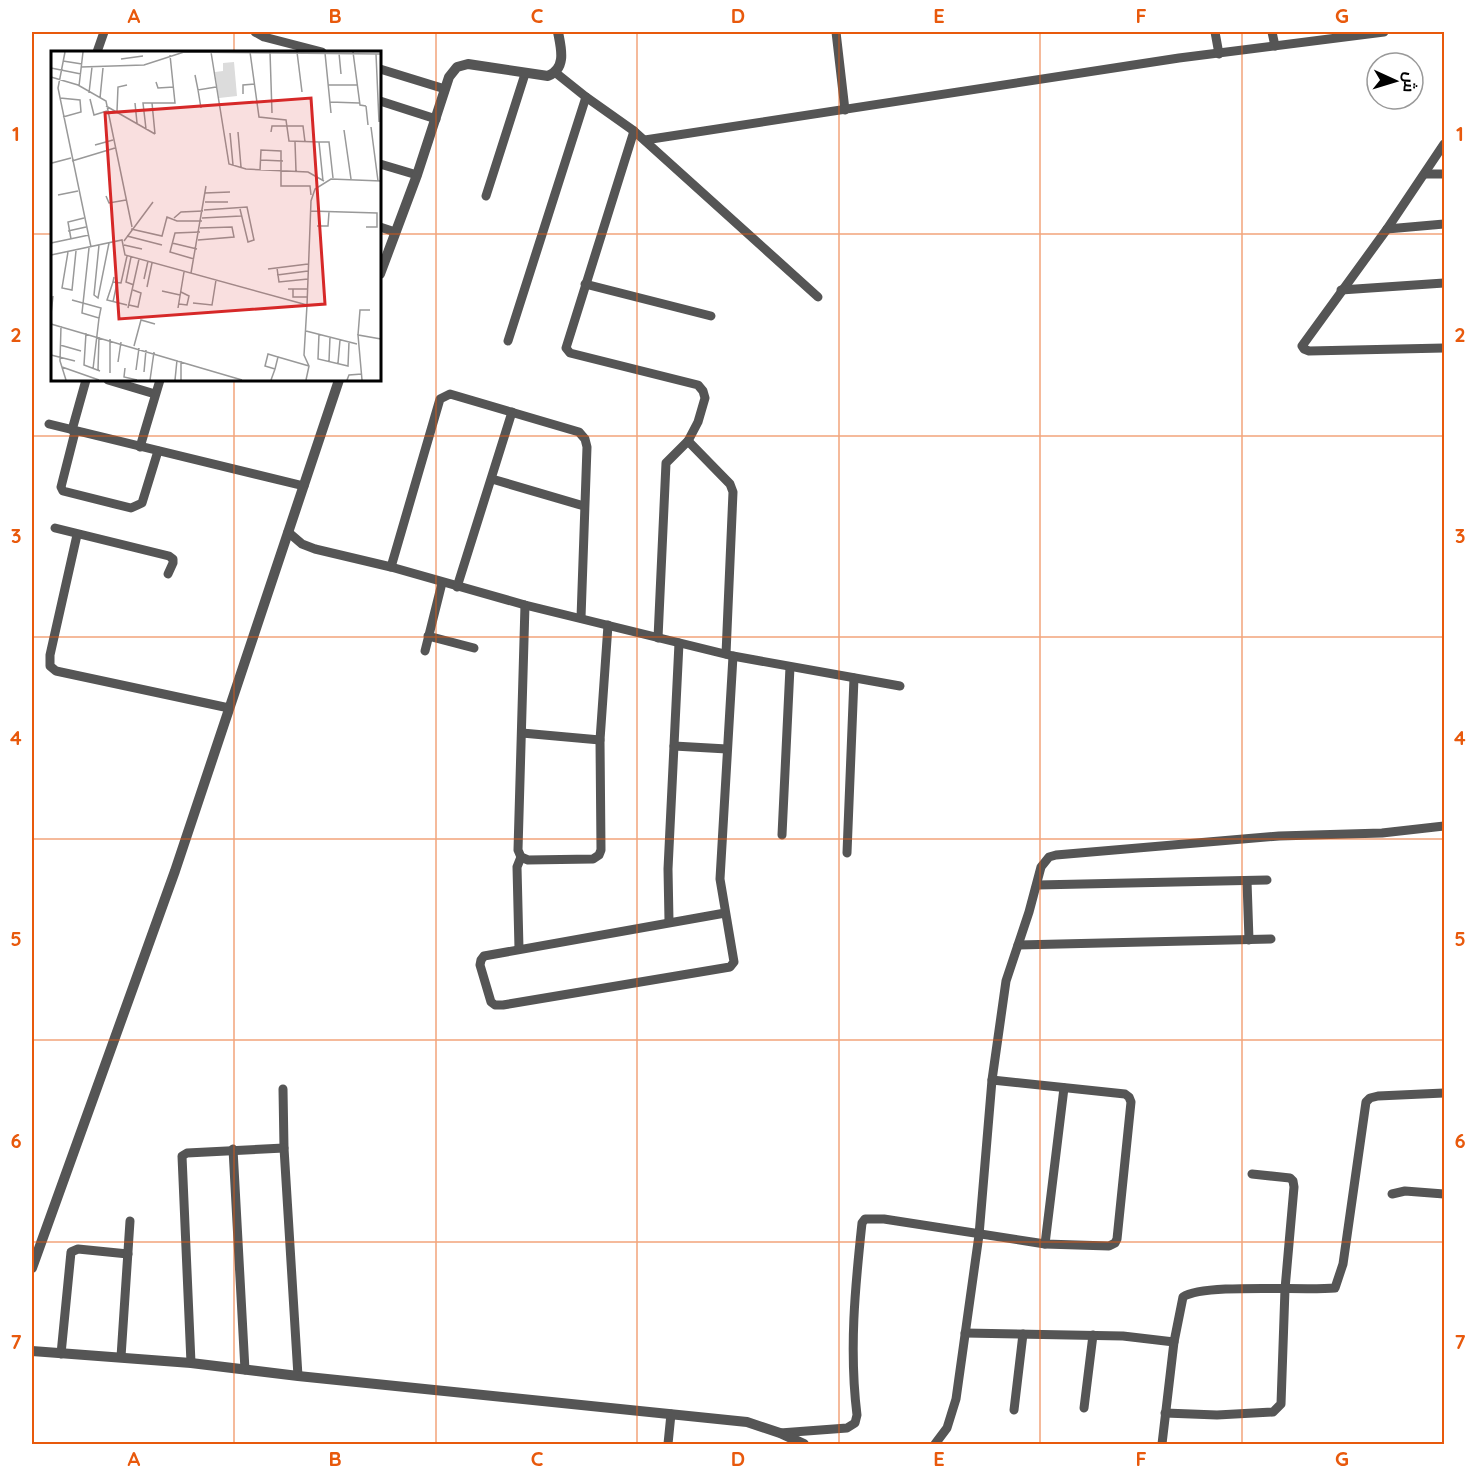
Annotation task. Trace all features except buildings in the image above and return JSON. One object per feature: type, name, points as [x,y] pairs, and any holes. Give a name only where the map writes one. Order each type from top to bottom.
[{"type":"street","points":[[97,51],[104,32]]},
{"type":"street","points":[[255,32],[264,37],[318,51]]},
{"type":"street","points":[[382,260],[417,175],[449,77],[457,67],[468,64],[541,76],[555,73],[561,63],[558,32]]},
{"type":"street","points":[[836,32],[845,110]]},
{"type":"street","points":[[1215,32],[1219,54]]},
{"type":"street","points":[[1272,32],[1275,46]]},
{"type":"street","points":[[645,140],[1179,58],[1384,32]]},
{"type":"street","points":[[381,69],[445,89]]},
{"type":"street","points":[[555,73],[645,140],[818,297]]},
{"type":"street","points":[[486,196],[525,74]]},
{"type":"street","points":[[508,341],[586,98]]},
{"type":"street","points":[[381,101],[436,118]]},
{"type":"street","points":[[634,131],[566,348],[570,352],[698,385],[703,391],[705,398],[698,422],[688,441],[666,463],[658,638]]},
{"type":"street","points":[[1444,144],[1426,174],[1302,346],[1309,351],[1444,348]]},
{"type":"street","points":[[381,164],[417,175]]},
{"type":"street","points":[[1426,174],[1444,174]]},
{"type":"street","points":[[1387,229],[1444,224]]},
{"type":"street","points":[[381,227],[395,232]]},
{"type":"street","points":[[1341,290],[1444,283]]},
{"type":"street","points":[[585,284],[711,316]]},
{"type":"street","points":[[86,381],[61,487],[63,491],[131,508],[142,503],[158,451]]},
{"type":"street","points":[[112,381],[155,393]]},
{"type":"street","points":[[140,447],[159,381]]},
{"type":"street","points":[[32,1268],[175,871],[339,381]]},
{"type":"street","points":[[391,567],[440,399],[450,394],[579,432],[585,439],[587,447],[581,618]]},
{"type":"street","points":[[457,587],[512,412]]},
{"type":"street","points":[[49,424],[304,486]]},
{"type":"street","points":[[688,441],[730,484],[733,492],[727,749],[720,879],[734,963],[730,967],[495,1005],[491,1002],[480,965],[484,956],[669,921],[725,913]]},
{"type":"street","points":[[492,479],[584,506]]},
{"type":"street","points":[[55,528],[169,556],[173,559],[173,563],[168,574]]},
{"type":"street","points":[[288,532],[302,544],[525,605],[730,655],[900,686]]},
{"type":"street","points":[[77,535],[50,655],[50,666],[56,671],[230,708]]},
{"type":"street","points":[[425,651],[442,583]]},
{"type":"street","points":[[525,605],[518,850],[521,857],[528,860],[593,859],[602,850],[600,740],[608,625]]},
{"type":"street","points":[[428,636],[474,648]]},
{"type":"street","points":[[669,921],[668,869],[679,643]]},
{"type":"street","points":[[782,836],[790,667]]},
{"type":"street","points":[[848,853],[854,678]]},
{"type":"street","points":[[522,733],[600,740]]},
{"type":"street","points":[[674,746],[727,749]]},
{"type":"street","points":[[935,1444],[947,1428],[952,1416],[966,1333],[979,1235],[992,1080],[1006,981],[1041,867],[1049,857],[1279,836],[1382,833],[1444,826]]},
{"type":"street","points":[[519,949],[517,867],[521,857]]},
{"type":"street","points":[[1037,885],[1267,880]]},
{"type":"street","points":[[1247,881],[1249,940]]},
{"type":"street","points":[[1018,945],[1271,939]]},
{"type":"street","points":[[780,1433],[847,1428],[855,1423],[857,1415],[853,1303],[863,1220],[884,1219],[1045,1244],[1109,1246],[1115,1243],[1130,1097],[1125,1094],[992,1080]]},
{"type":"street","points":[[1045,1244],[1064,1088]]},
{"type":"street","points":[[283,1089],[284,1148],[298,1376]]},
{"type":"street","points":[[1162,1444],[1173,1341],[1183,1297],[1188,1293],[1214,1290],[1333,1288],[1337,1286],[1343,1264],[1366,1102],[1378,1096],[1444,1093]]},
{"type":"street","points":[[191,1363],[181,1157],[187,1153],[284,1148]]},
{"type":"street","points":[[233,1149],[245,1370]]},
{"type":"street","points":[[1165,1413],[1273,1412],[1280,1407],[1285,1289],[1294,1187],[1290,1178],[1252,1174]]},
{"type":"street","points":[[1392,1194],[1405,1191],[1444,1194]]},
{"type":"street","points":[[121,1358],[130,1221]]},
{"type":"street","points":[[61,1354],[72,1251],[79,1249],[128,1254]]},
{"type":"street","points":[[966,1333],[1093,1335],[1173,1341]]},
{"type":"street","points":[[1014,1410],[1023,1334]]},
{"type":"street","points":[[1084,1407],[1093,1335]]},
{"type":"street","points":[[32,1351],[191,1363],[747,1422],[804,1444]]},
{"type":"street","points":[[668,1444],[670,1414]]}]
